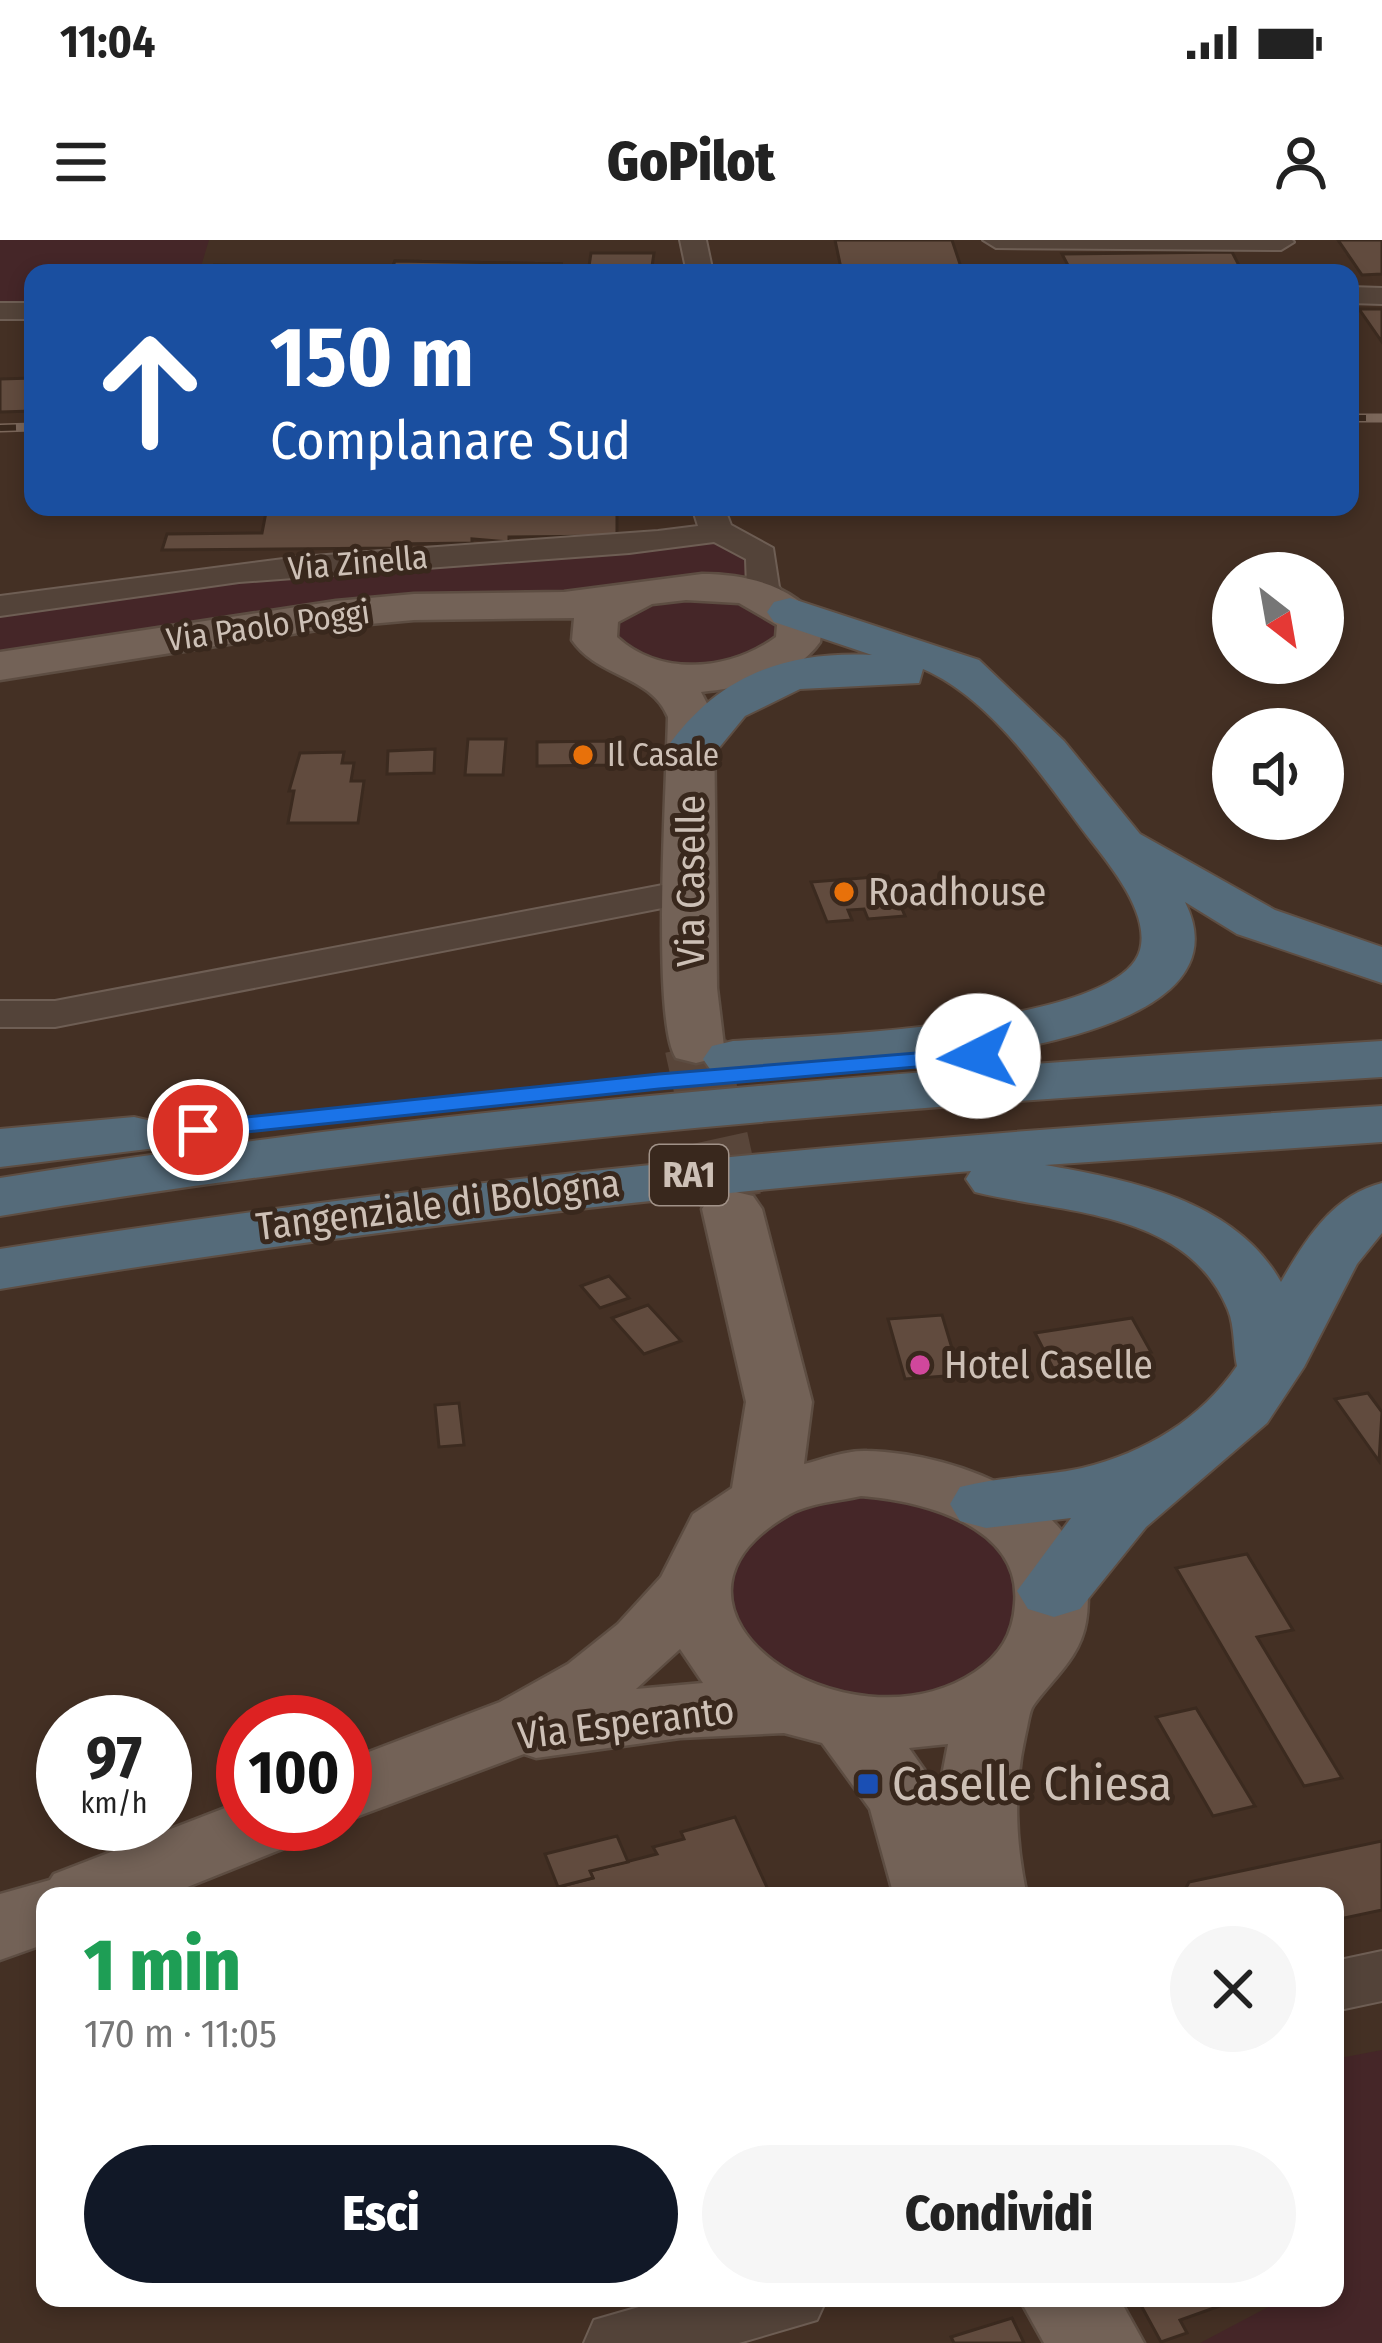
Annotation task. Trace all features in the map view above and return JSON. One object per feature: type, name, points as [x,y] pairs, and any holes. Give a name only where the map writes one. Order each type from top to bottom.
[{"type":"highway","points":[[775,593],[874,642]]},
{"type":"highway","points":[[605,1087],[692,1062],[1046,1025],[1107,1008],[1145,986],[1166,958],[1169,928],[1120,841],[968,673],[918,650],[874,642],[829,646],[761,665]]},
{"type":"highway","points":[[691,733],[743,696],[790,679],[846,669],[892,671],[938,681],[962,690],[1023,729]]},
{"type":"highway","points":[[1120,841],[1256,922],[1382,967]]},
{"type":"highway","points":[[0,1148],[885,1062],[1382,1031]]},
{"type":"highway","points":[[0,1197],[417,1135],[708,1105],[1382,1059]]},
{"type":"highway","points":[[0,1238],[259,1196],[668,1146],[1382,1096]]},
{"type":"highway","points":[[0,1167],[286,1122]]},
{"type":"highway","name":"Tangenziale di Bologna","points":[[0,1269],[303,1221],[625,1180],[1382,1124]]},
{"type":"highway","points":[[625,1180],[738,1186],[938,1175],[1095,1191],[1147,1208],[1195,1232],[1226,1256],[1266,1312],[1270,1364]]},
{"type":"highway","points":[[1054,1591],[1128,1502],[1240,1410],[1348,1230],[1382,1202]]},
{"type":"highway","points":[[986,1504],[1090,1491],[1180,1457]]},
{"type":"main road","points":[[538,609],[696,586],[775,593],[800,625],[798,642],[713,688],[691,733]]},
{"type":"main road","points":[[594,640],[596,617],[624,599]]},
{"type":"main road","name":"Via Paolo Poggi","points":[[0,666],[377,610],[453,605],[538,609]]},
{"type":"main road","points":[[538,609],[567,621],[603,652],[669,686],[685,702],[691,733]]},
{"type":"main road","points":[[642,670],[705,677],[761,665]]},
{"type":"main road","name":"Via Caselle","points":[[691,733],[689,892],[696,1046]]},
{"type":"main road","points":[[732,1209],[775,1374],[778,1420],[765,1496]]},
{"type":"main road","points":[[775,1374],[823,1431],[855,1455],[897,1475],[943,1485],[986,1504],[1034,1545],[1054,1591],[1052,1627],[1042,1649],[1030,1669],[999,1694],[948,1716],[920,1722],[816,1714]]},
{"type":"main road","points":[[897,1475],[823,1477],[745,1506],[717,1532],[699,1564],[695,1607],[710,1647],[740,1679],[816,1714],[906,1801],[931,1887]]},
{"type":"main road","name":"Via Esperanto","points":[[372,1782],[470,1745],[570,1697],[622,1662],[695,1584]]},
{"type":"main road","points":[[986,1887],[974,1808],[978,1768],[999,1694]]},
{"type":"main road","name":"Via Esperanto","points":[[470,1745],[580,1722],[816,1714]]},
{"type":"main road","points":[[105,1887],[216,1843]]},
{"type":"main road","points":[[0,1928],[36,1914]]},
{"type":"street","points":[[996,240],[1285,246]]},
{"type":"street","points":[[712,520],[762,555],[775,593]]},
{"type":"street","name":"Via Zinella","points":[[0,606],[171,581],[477,552],[660,541],[712,520]]},
{"type":"street","points":[[0,1015],[55,1014],[689,892]]},
{"type":"street","points":[[1344,1984],[1382,1976]]},
{"type":"street","points":[[619,2343],[757,2307]]},
{"type":"shaded area","points":[[0,240],[209,240],[202,264],[24,264],[24,310],[0,309]]},
{"type":"shaded area","points":[[688,537],[742,543],[752,574],[453,605],[0,666],[0,606],[64,594]]},
{"type":"shaded area","points":[[730,597],[780,626],[775,640],[747,658],[708,666],[670,666],[644,659],[614,638],[615,620],[650,601]]},
{"type":"shaded area","points":[[864,1489],[953,1506],[1015,1556],[1028,1622],[983,1680],[899,1706],[808,1694],[723,1618],[728,1557],[779,1509]]},
{"type":"shaded area","points":[[1382,2050],[1382,2343],[1200,2343],[1268,2307],[1344,2307],[1344,2057]]},
{"type":"building","points":[[835,240],[952,240],[960,264],[840,264]]},
{"type":"building","points":[[1338,240],[1382,240],[1382,274],[1362,275],[1359,264]]},
{"type":"building","points":[[1232,252],[1238,264],[1067,264],[1062,254]]},
{"type":"building","points":[[591,253],[654,253],[652,264],[589,264]]},
{"type":"building","points":[[395,261],[561,264],[394,264]]},
{"type":"building","points":[[395,261],[509,263],[509,264]]},
{"type":"building","points":[[1359,309],[1382,309],[1382,342]]},
{"type":"building","points":[[24,378],[24,411],[0,412],[0,379]]},
{"type":"building","points":[[265,516],[617,516],[617,536],[509,537],[509,542],[472,539],[472,543],[393,544],[392,548],[162,550],[167,534],[262,533]]},
{"type":"building","points":[[468,739],[506,739],[503,775],[465,775]]},
{"type":"building","points":[[608,741],[610,765],[537,766],[537,742]]},
{"type":"building","points":[[435,749],[434,773],[387,774],[388,751]]},
{"type":"building","points":[[344,752],[342,763],[354,763],[351,781],[364,781],[358,823],[288,823],[294,791],[289,791],[300,753]]},
{"type":"building","points":[[888,876],[905,916],[868,919],[864,909],[848,910],[852,920],[827,922],[811,882]]},
{"type":"building","points":[[609,1276],[629,1298],[600,1308],[581,1286]]},
{"type":"building","points":[[648,1305],[681,1341],[644,1354],[612,1318]]},
{"type":"building","points":[[942,1315],[960,1375],[905,1379],[888,1319]]},
{"type":"building","points":[[1132,1318],[1151,1352],[1053,1368],[1035,1333]]},
{"type":"building","points":[[1368,1393],[1382,1412],[1379,1461],[1335,1399]]},
{"type":"building","points":[[459,1403],[464,1445],[439,1447],[435,1405]]},
{"type":"building","points":[[1247,1554],[1293,1630],[1257,1637],[1342,1778],[1304,1786],[1176,1568]]},
{"type":"building","points":[[1196,1708],[1255,1806],[1213,1816],[1156,1717]]},
{"type":"building","points":[[735,1817],[767,1887],[558,1887],[593,1878],[590,1871],[657,1854],[653,1847],[684,1839],[681,1832]]},
{"type":"building","points":[[617,1836],[628,1862],[590,1871],[593,1878],[558,1887],[545,1854]]},
{"type":"building","points":[[1382,1841],[1382,1910],[1344,1918],[1344,1887],[1186,1887],[1189,1882]]},
{"type":"building","points":[[1142,2307],[1217,2307],[1180,2320],[1187,2333],[1161,2342]]},
{"type":"building","points":[[1012,2318],[1024,2343],[954,2343],[951,2337]]},
{"type":"tunnel","points":[[696,1046],[732,1209]]},
{"type":"railway","points":[[1359,418],[1382,418]]},
{"type":"railway","points":[[0,428],[24,427]]},
{"type":"place","name":"Il Casale","points":[[583,755]]},
{"type":"place","name":"Roadhouse","points":[[844,892]]},
{"type":"place","name":"Hotel Caselle","points":[[920,1365]]},
{"type":"place","name":"Caselle Chiesa","points":[[868,1784]]},
{"type":"route","points":[[198,1130],[659,1081],[978,1056]]}]
